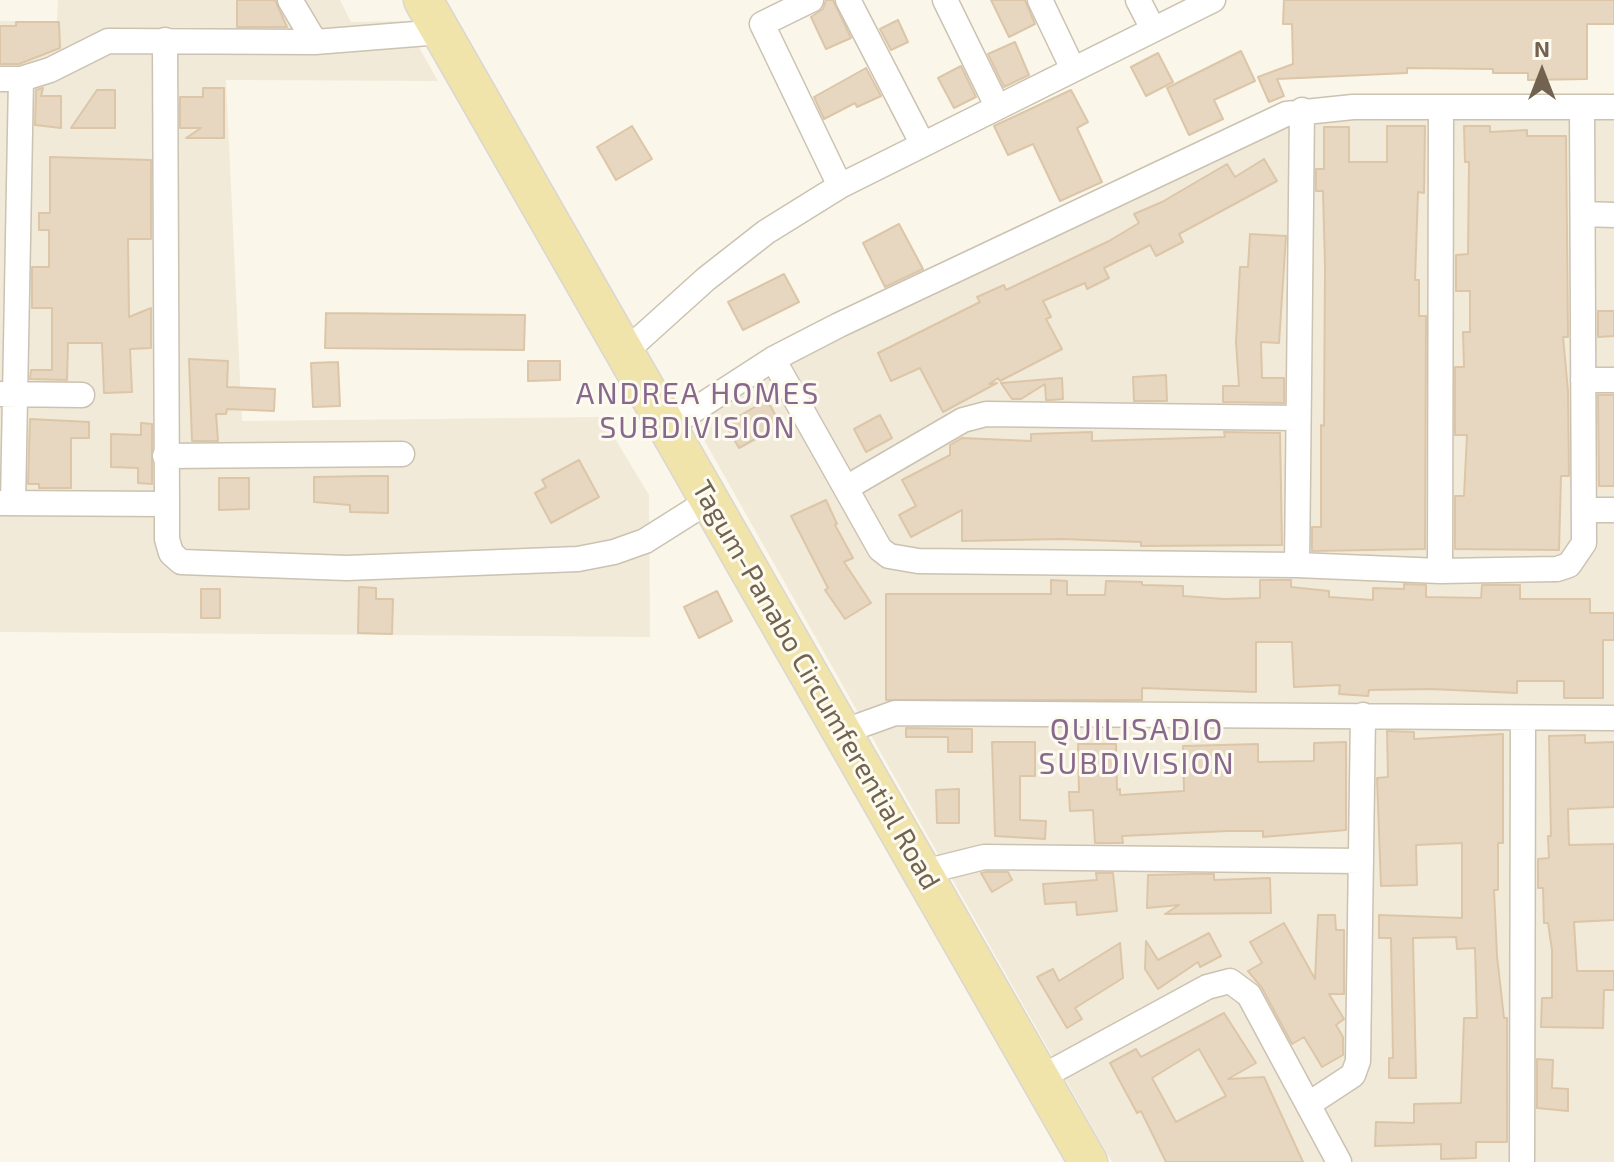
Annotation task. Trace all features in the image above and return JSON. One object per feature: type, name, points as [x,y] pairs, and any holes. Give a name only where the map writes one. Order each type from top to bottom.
[{"type":"main road","name":"Tagum-Panabo Circumferential Road","points":[[432,16],[1088,1162]]},
{"type":"street","points":[[290,0],[315,42]]},
{"type":"street","points":[[811,0],[762,24],[840,186]]},
{"type":"street","points":[[848,0],[922,143]]},
{"type":"street","points":[[945,0],[997,106]]},
{"type":"street","points":[[1040,0],[1073,69]]},
{"type":"street","points":[[1138,0],[1153,29]]},
{"type":"street","points":[[625,352],[706,279],[766,232],[840,186],[1213,0]]},
{"type":"street","points":[[167,504],[6,503],[10,79],[50,70],[108,41],[315,42],[432,16]]},
{"type":"street","points":[[165,40],[167,539],[171,553],[181,562],[347,568],[578,559],[614,552],[645,541],[710,500]]},
{"type":"street","points":[[1440,571],[1441,107]]},
{"type":"street","points":[[773,359],[880,549],[902,559],[1297,565],[1440,571],[1557,569],[1569,565],[1584,543],[1582,107]]},
{"type":"street","points":[[668,427],[773,359],[1272,121],[1302,110],[1614,107]]},
{"type":"street","points":[[1297,565],[1302,110]]},
{"type":"street","points":[[1583,214],[1614,215]]},
{"type":"street","points":[[1583,380],[1614,380]]},
{"type":"street","points":[[8,394],[82,395]]},
{"type":"street","points":[[846,488],[963,420],[986,414],[1297,418]]},
{"type":"street","points":[[165,456],[402,454]]},
{"type":"street","points":[[1585,510],[1614,510]]},
{"type":"street","points":[[842,732],[895,713],[1614,718]]},
{"type":"street","points":[[1309,1104],[1347,1081],[1356,1068],[1363,715]]},
{"type":"street","points":[[1522,1162],[1523,718]]},
{"type":"street","points":[[924,872],[984,857],[1361,861]]},
{"type":"street","points":[[1040,1078],[1207,987],[1230,981],[1249,995],[1339,1162]]},
{"type":"shaded area","points":[[58,0],[340,0],[351,22],[404,21],[438,81],[226,80],[242,421],[602,417],[649,495],[650,637],[0,632],[0,21],[57,21]]},
{"type":"shaded area","points":[[1614,97],[1614,1162],[1112,1162],[686,408],[1294,100]]},
{"type":"building","points":[[237,0],[275,0],[287,27],[237,27]]},
{"type":"building","points":[[826,0],[833,0],[851,38],[826,49],[811,17],[823,9]]},
{"type":"building","points":[[991,0],[1025,0],[1035,24],[1009,37]]},
{"type":"building","points":[[1284,0],[1614,0],[1614,24],[1587,24],[1587,79],[1528,80],[1528,73],[1493,73],[1493,69],[1407,68],[1407,73],[1277,79],[1284,96],[1269,102],[1258,77],[1293,64],[1292,24],[1283,24]]},
{"type":"building","points":[[898,20],[908,42],[891,50],[880,29]]},
{"type":"building","points":[[16,22],[59,22],[60,48],[19,64],[0,64],[0,26],[16,26]]},
{"type":"building","points":[[1015,42],[1029,75],[1004,87],[988,54]]},
{"type":"building","points":[[1241,51],[1255,81],[1214,100],[1223,119],[1189,135],[1167,88]]},
{"type":"building","points":[[1158,53],[1173,82],[1146,96],[1131,67]]},
{"type":"building","points":[[961,66],[976,97],[954,108],[938,78]]},
{"type":"building","points":[[866,68],[881,96],[857,107],[855,103],[824,119],[814,97]]},
{"type":"building","points":[[43,88],[41,96],[61,96],[61,128],[35,125],[36,90]]},
{"type":"building","points":[[203,88],[224,88],[224,138],[186,138],[201,128],[180,128],[180,97],[203,97]]},
{"type":"building","points":[[97,90],[115,90],[115,128],[71,128]]},
{"type":"building","points":[[1071,90],[1088,122],[1077,128],[1102,182],[1060,201],[1033,144],[1008,155],[994,126]]},
{"type":"building","points":[[632,126],[652,159],[616,180],[597,147]]},
{"type":"building","points":[[1387,126],[1425,126],[1424,193],[1418,192],[1415,280],[1419,280],[1419,316],[1426,316],[1425,549],[1312,551],[1312,527],[1321,527],[1321,425],[1324,426],[1323,191],[1316,191],[1316,169],[1324,169],[1324,127],[1349,127],[1349,162],[1387,162]]},
{"type":"building","points":[[1464,126],[1490,126],[1490,132],[1527,130],[1527,136],[1566,136],[1568,337],[1563,337],[1568,391],[1569,476],[1561,476],[1559,550],[1455,549],[1455,496],[1464,496],[1467,435],[1455,435],[1455,367],[1464,367],[1463,332],[1470,332],[1470,291],[1456,291],[1456,255],[1468,254],[1469,162],[1465,162]]},
{"type":"building","points":[[50,157],[151,160],[151,239],[128,239],[129,317],[151,308],[151,348],[130,349],[132,392],[104,393],[102,343],[68,343],[67,380],[30,379],[31,370],[52,370],[52,308],[32,308],[32,267],[49,267],[49,230],[39,230],[39,213],[50,213]]},
{"type":"building","points":[[1264,159],[1277,181],[1179,234],[1183,242],[1156,256],[1150,245],[1104,268],[1109,278],[1087,289],[1085,283],[1043,301],[1051,317],[1046,319],[1062,349],[1000,381],[998,378],[989,384],[997,383],[943,412],[920,368],[891,381],[878,353],[980,302],[977,297],[1004,285],[1006,290],[1109,241],[1139,223],[1134,214],[1162,202],[1227,164],[1235,177]]},
{"type":"building","points":[[899,224],[923,269],[885,287],[863,243]]},
{"type":"building","points":[[1250,234],[1286,236],[1279,343],[1261,342],[1262,378],[1284,378],[1284,403],[1223,402],[1223,386],[1239,386],[1236,342],[1240,267],[1248,267]]},
{"type":"building","points":[[784,274],[799,302],[743,330],[728,302]]},
{"type":"building","points":[[1598,311],[1614,311],[1614,336],[1598,337]]},
{"type":"building","points":[[326,313],[525,315],[524,350],[325,348]]},
{"type":"building","points":[[189,359],[228,361],[227,387],[275,389],[274,411],[227,409],[226,414],[216,414],[218,441],[192,441]]},
{"type":"building","points":[[528,361],[560,361],[560,380],[528,381]]},
{"type":"building","points":[[338,362],[340,406],[313,407],[311,363]]},
{"type":"building","points":[[1166,375],[1167,401],[1134,401],[1133,377]]},
{"type":"building","points":[[1062,378],[1063,399],[1051,400],[1046,400],[1045,384],[1021,399],[1012,399],[1001,383]]},
{"type":"building","points":[[1598,395],[1614,395],[1614,486],[1599,486]]},
{"type":"building","points":[[767,400],[781,425],[739,448],[725,424]]},
{"type":"building","points":[[880,415],[892,438],[866,452],[854,429]]},
{"type":"building","points":[[30,419],[89,422],[89,438],[71,438],[71,488],[39,488],[39,484],[28,484]]},
{"type":"building","points":[[141,423],[152,424],[152,484],[138,483],[138,468],[111,467],[111,434],[141,435]]},
{"type":"building","points":[[1092,432],[1092,441],[1225,437],[1224,432],[1280,433],[1282,545],[1141,546],[1141,542],[1062,539],[962,541],[962,510],[911,537],[899,515],[916,506],[902,480],[950,455],[950,445],[962,438],[1031,441],[1031,434]]},
{"type":"building","points":[[579,460],[599,497],[551,523],[535,493],[546,487],[542,480]]},
{"type":"building","points":[[388,476],[388,513],[350,512],[350,505],[314,502],[314,477]]},
{"type":"building","points":[[219,478],[249,478],[249,509],[219,510]]},
{"type":"building","points":[[826,500],[853,558],[844,562],[871,603],[845,619],[825,590],[828,588],[791,516]]},
{"type":"building","points":[[1051,580],[1067,581],[1067,595],[1105,595],[1106,581],[1183,586],[1183,596],[1224,599],[1260,598],[1260,580],[1291,580],[1291,587],[1329,591],[1329,597],[1373,600],[1373,588],[1404,589],[1404,584],[1426,585],[1426,597],[1481,598],[1482,585],[1520,585],[1520,599],[1590,599],[1590,613],[1614,613],[1614,640],[1603,640],[1603,698],[1564,698],[1564,681],[1517,681],[1517,693],[1369,690],[1368,696],[1339,694],[1340,685],[1294,687],[1292,642],[1256,642],[1256,692],[1142,688],[1142,700],[886,700],[886,594],[1051,594]]},
{"type":"building","points":[[359,587],[376,588],[376,599],[393,599],[392,634],[358,633]]},
{"type":"building","points":[[201,589],[220,589],[220,618],[201,618]]},
{"type":"building","points":[[717,591],[732,621],[699,638],[684,607]]},
{"type":"building","points":[[906,728],[972,729],[972,752],[948,752],[948,737],[906,737]]},
{"type":"building","points":[[1387,731],[1414,732],[1414,739],[1503,734],[1503,843],[1498,843],[1498,890],[1494,890],[1497,956],[1504,1018],[1507,1018],[1507,1142],[1476,1142],[1476,1158],[1441,1159],[1441,1144],[1375,1146],[1376,1122],[1414,1123],[1414,1104],[1461,1103],[1464,1018],[1477,1018],[1475,948],[1457,949],[1456,937],[1413,938],[1416,1078],[1389,1078],[1389,1058],[1393,1058],[1391,938],[1379,938],[1379,915],[1462,918],[1462,843],[1416,845],[1417,885],[1381,886],[1377,778],[1388,777]]},
{"type":"building","points":[[1585,735],[1585,743],[1614,742],[1614,807],[1568,809],[1569,845],[1614,844],[1614,920],[1574,922],[1577,971],[1614,971],[1614,990],[1604,990],[1603,1028],[1541,1027],[1542,998],[1552,998],[1552,950],[1548,923],[1544,923],[1543,888],[1538,888],[1538,859],[1549,858],[1548,836],[1551,836],[1549,736]]},
{"type":"building","points":[[992,742],[1035,742],[1035,776],[1020,776],[1020,820],[1046,821],[1045,839],[995,836]]},
{"type":"building","points":[[1346,742],[1346,830],[1263,837],[1263,831],[1122,836],[1123,843],[1095,843],[1093,810],[1070,811],[1069,792],[1079,792],[1078,744],[1116,744],[1117,790],[1120,789],[1120,795],[1184,791],[1183,746],[1258,744],[1258,762],[1314,761],[1314,743]]},
{"type":"building","points":[[959,789],[959,823],[937,823],[936,790]]},
{"type":"building","points":[[1008,872],[1012,880],[992,892],[981,873]]},
{"type":"building","points":[[1096,873],[1113,873],[1117,911],[1077,915],[1076,902],[1045,904],[1043,884],[1097,880]]},
{"type":"building","points":[[1214,874],[1214,880],[1270,878],[1271,913],[1165,914],[1179,905],[1147,908],[1148,875]]},
{"type":"building","points":[[1318,915],[1335,915],[1336,930],[1344,930],[1344,994],[1329,994],[1344,1019],[1336,1025],[1343,1037],[1343,1055],[1322,1067],[1304,1037],[1292,1044],[1262,988],[1248,971],[1262,963],[1250,942],[1284,923],[1315,979]]},
{"type":"building","points":[[1209,933],[1221,956],[1200,967],[1198,962],[1158,989],[1145,969],[1146,941],[1158,960]]},
{"type":"building","points":[[1120,943],[1123,978],[1075,1008],[1082,1019],[1067,1028],[1037,977],[1053,969],[1059,981]]},
{"type":"building","points":[[1224,1013],[1256,1063],[1228,1079],[1264,1077],[1303,1162],[1166,1162],[1141,1111],[1137,1113],[1110,1063],[1136,1049],[1141,1057]],"holes":[[[1199,1049],[1226,1096],[1176,1122],[1152,1078]]]},
{"type":"building","points":[[1537,1059],[1553,1060],[1552,1088],[1568,1089],[1568,1111],[1537,1108]]},
{"type":"district","name":"ANDREA HOMES SUBDIVISION","points":[[698,411]]},
{"type":"district","name":"QUILISADIO SUBDIVISION","points":[[1137,747]]}]
